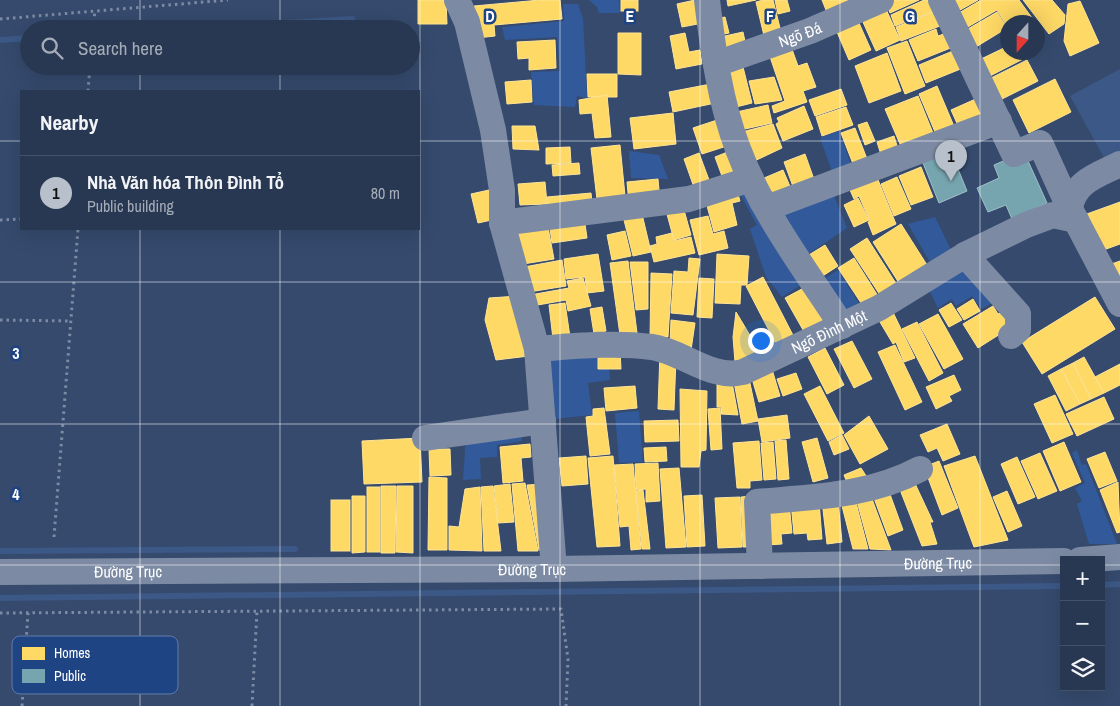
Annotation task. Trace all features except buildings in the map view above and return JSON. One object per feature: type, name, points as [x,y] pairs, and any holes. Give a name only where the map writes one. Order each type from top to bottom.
[{"type":"street","points":[[456,0],[467,22],[492,130],[502,190],[502,223],[537,349],[554,569]]},
{"type":"street","points":[[707,0],[716,64],[737,148],[764,204],[774,205],[999,121]]},
{"type":"street","name":"Ngõ Đá","points":[[716,64],[810,31],[881,0]]},
{"type":"street","points":[[941,0],[1014,154],[1040,142],[1073,214],[1110,263],[1120,304]]},
{"type":"street","points":[[1073,214],[1075,191],[1082,184],[1120,164]]},
{"type":"street","points":[[502,223],[756,190]]},
{"type":"street","points":[[756,190],[842,326]]},
{"type":"street","name":"Ngõ Đình Một","points":[[537,349],[583,346],[653,348],[684,357],[719,373],[732,375],[762,365],[879,308],[965,255],[1044,216],[1073,214]]},
{"type":"street","points":[[965,255],[1018,314],[1018,330],[1011,336]]},
{"type":"street","points":[[425,438],[543,421]]},
{"type":"street","points":[[760,566],[757,502],[834,495],[875,487],[900,480],[920,469]]},
{"type":"street","points":[[1105,559],[1120,558]]},
{"type":"street","name":"Đường Trục","points":[[0,572],[554,569],[1060,561]]},
{"type":"path","points":[[0,19],[228,0]]},
{"type":"path","points":[[94,20],[95,11]]},
{"type":"path","points":[[88,90],[89,75]]},
{"type":"path","points":[[0,220],[20,218]]},
{"type":"path","points":[[54,536],[78,230]]},
{"type":"path","points":[[0,320],[70,321]]},
{"type":"path","points":[[0,613],[561,609],[568,659],[566,706]]},
{"type":"path","points":[[252,706],[258,611]]},
{"type":"path","points":[[27,636],[28,613]]},
{"type":"shaded area","points":[[589,0],[619,0],[620,13],[599,13],[597,7]]},
{"type":"shaded area","points":[[563,4],[578,4],[583,19],[587,98],[577,96],[575,107],[534,105],[531,72],[560,71],[557,37],[505,40],[502,27],[564,21]]},
{"type":"shaded area","points":[[1120,69],[1120,158],[1108,165],[1070,96]]},
{"type":"shaded area","points":[[839,131],[853,170],[834,177],[820,138]]},
{"type":"shaded area","points":[[629,151],[659,155],[668,179],[631,178]]},
{"type":"shaded area","points":[[750,186],[807,281],[782,297],[766,277],[750,229],[757,225],[738,190]]},
{"type":"shaded area","points":[[831,188],[847,228],[804,257],[770,209]]},
{"type":"shaded area","points":[[935,217],[951,250],[930,262],[908,224]]},
{"type":"shaded area","points":[[962,261],[1000,298],[982,309],[972,296],[956,306],[952,299],[938,308],[925,282]]},
{"type":"shaded area","points":[[838,270],[861,307],[842,317],[819,282]]},
{"type":"shaded area","points":[[607,344],[610,380],[588,383],[592,415],[553,419],[546,356]]},
{"type":"shaded area","points":[[639,411],[643,462],[619,463],[615,413]]},
{"type":"shaded area","points":[[521,427],[522,441],[497,445],[497,457],[480,458],[481,479],[463,480],[466,436]]},
{"type":"shaded area","points":[[1077,450],[1082,465],[1086,464],[1117,544],[1089,544],[1077,504],[1082,501],[1075,488],[1085,483],[1072,453]]},
{"type":"waterway","points":[[335,20],[352,19]]},
{"type":"waterway","points":[[0,40],[20,39]]},
{"type":"waterway","points":[[0,551],[295,549]]},
{"type":"waterway","points":[[1105,585],[1120,584]]},
{"type":"waterway","points":[[0,598],[1060,586]]},
{"type":"place","name":"Nhà Văn hóa Thôn Đình Tổ","points":[[951,181]]}]
